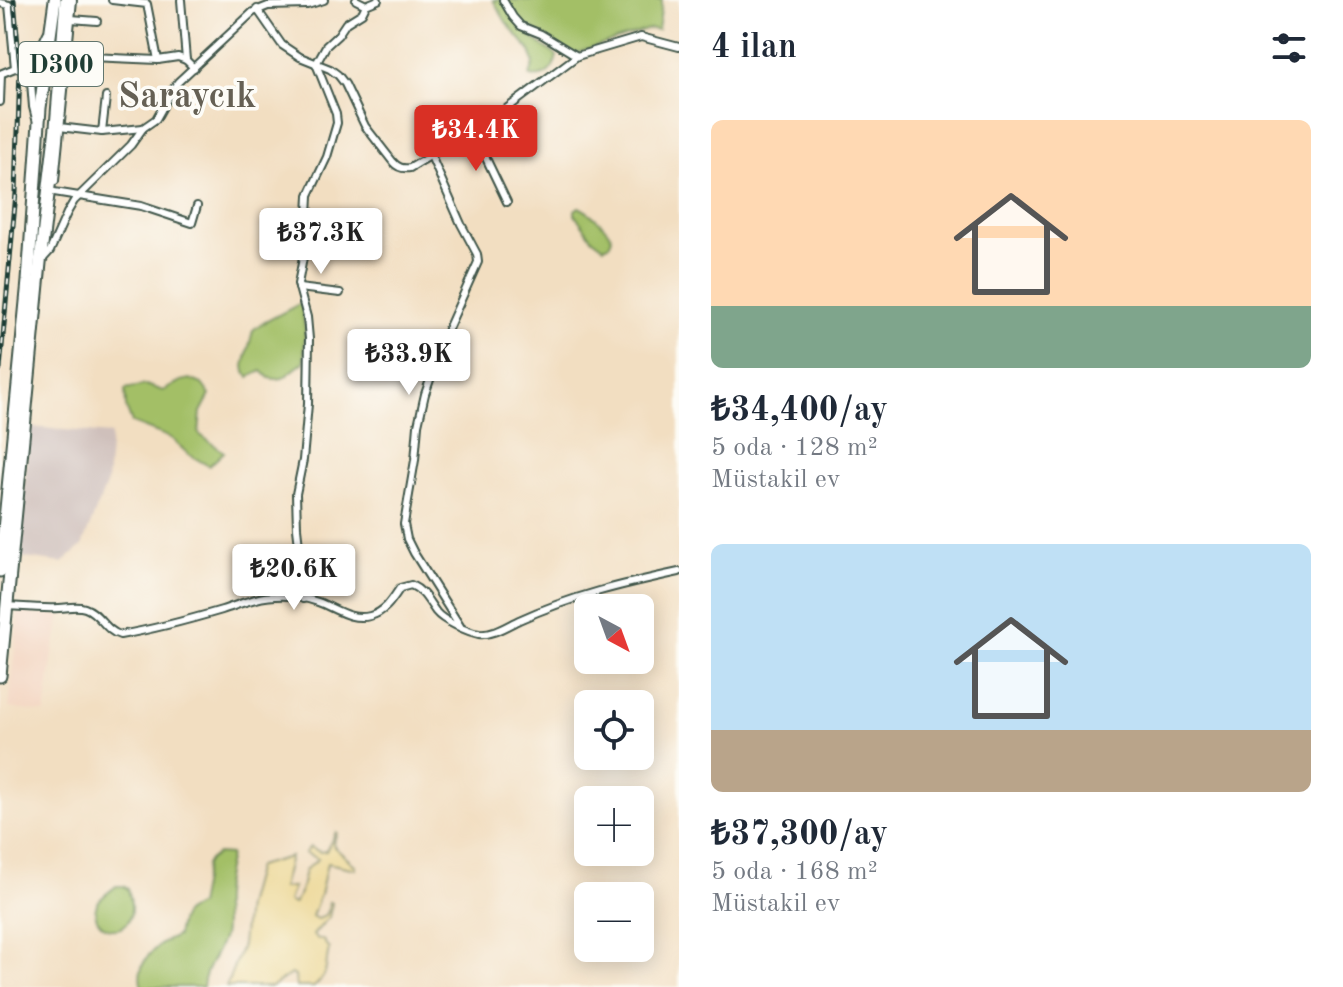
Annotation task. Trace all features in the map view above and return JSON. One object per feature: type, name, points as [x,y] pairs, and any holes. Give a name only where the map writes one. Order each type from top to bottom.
[{"type":"highway","name":"D300","points":[[0,571],[28,281],[38,125],[55,0]]},
{"type":"highway","name":"D300","points":[[0,676],[40,263],[51,192],[66,0]]},
{"type":"highway","points":[[38,125],[45,117],[57,127]]},
{"type":"street","points":[[73,0],[57,127],[102,132],[143,128]]},
{"type":"street","points":[[112,0],[147,4],[158,60]]},
{"type":"street","points":[[181,0],[186,60]]},
{"type":"street","points":[[40,263],[50,251],[67,213],[80,195],[131,145],[143,128],[156,119],[174,87],[249,14],[283,2],[307,5],[324,0]]},
{"type":"street","points":[[356,0],[366,5]]},
{"type":"street","points":[[316,64],[326,46],[349,20],[362,13],[366,5],[378,0]]},
{"type":"street","points":[[503,0],[521,26],[577,56]]},
{"type":"street","points":[[0,3],[8,2],[15,68]]},
{"type":"street","points":[[257,9],[282,45],[338,75],[365,126],[396,166],[405,169],[498,115],[577,56],[641,37],[679,47]]},
{"type":"street","points":[[38,125],[30,70],[53,19]]},
{"type":"street","points":[[71,19],[97,21]]},
{"type":"street","points":[[0,36],[12,36]]},
{"type":"street","points":[[68,56],[158,60],[178,57],[194,68]]},
{"type":"street","points":[[303,599],[296,494],[304,448],[309,339],[298,284],[307,237],[309,195],[327,157],[337,123],[316,64]]},
{"type":"street","points":[[0,102],[0,74],[15,68],[30,70]]},
{"type":"street","points":[[102,132],[106,97]]},
{"type":"street","points":[[473,131],[507,202]]},
{"type":"street","points":[[431,156],[478,262],[448,329],[425,394],[404,524],[414,553],[461,627]]},
{"type":"street","points":[[51,192],[141,206],[192,223],[197,206]]},
{"type":"street","points":[[299,288],[340,293]]},
{"type":"street","points":[[7,606],[85,608],[120,635],[182,622],[271,595],[316,601],[356,617],[369,616],[391,603],[400,588],[411,585],[430,601],[445,621],[479,634],[552,605],[628,582],[679,572]]},
{"type":"shaded area","points":[[30,427],[111,434],[107,482],[82,546],[62,563],[18,557]]},
{"type":"shaded area","points":[[18,613],[61,615],[45,713],[9,708]]},
{"type":"green space","points":[[493,0],[662,0],[662,4],[658,30],[649,29],[571,55],[535,31],[531,37],[557,56],[548,72],[535,77],[530,76],[534,63],[531,52],[506,22]]},
{"type":"green space","points":[[579,207],[606,229],[612,238],[609,245],[604,247],[593,239],[575,215]]},
{"type":"green space","points":[[301,303],[305,329],[304,362],[283,378],[269,378],[262,371],[249,377],[244,366],[253,330]]},
{"type":"green space","points":[[190,379],[202,384],[210,395],[201,412],[199,434],[224,452],[209,466],[188,454],[171,438],[132,423],[126,407],[125,389],[146,385],[163,391]]},
{"type":"green space","points":[[217,854],[230,855],[223,892],[224,931],[203,987],[142,987],[140,978],[144,962],[155,949],[177,936],[182,917],[198,906],[206,865]]},
{"type":"green space","points":[[116,886],[128,889],[131,907],[129,920],[122,927],[114,929],[99,922],[96,914],[98,901]]},
{"type":"sand","points":[[336,832],[334,847],[356,869],[327,863],[312,916],[317,919],[322,917],[329,902],[332,903],[329,917],[313,935],[316,939],[322,939],[329,949],[323,977],[314,987],[296,987],[295,976],[291,974],[272,987],[226,987],[242,945],[246,906],[257,866],[290,857],[282,888],[293,887],[288,901],[293,904],[300,893],[305,870],[318,859],[305,853],[310,847],[320,852],[326,851]]},
{"type":"railway","points":[[0,369],[16,193],[20,68],[14,0]]},
{"type":"district","name":"Saraycık","points":[[187,94]]}]
